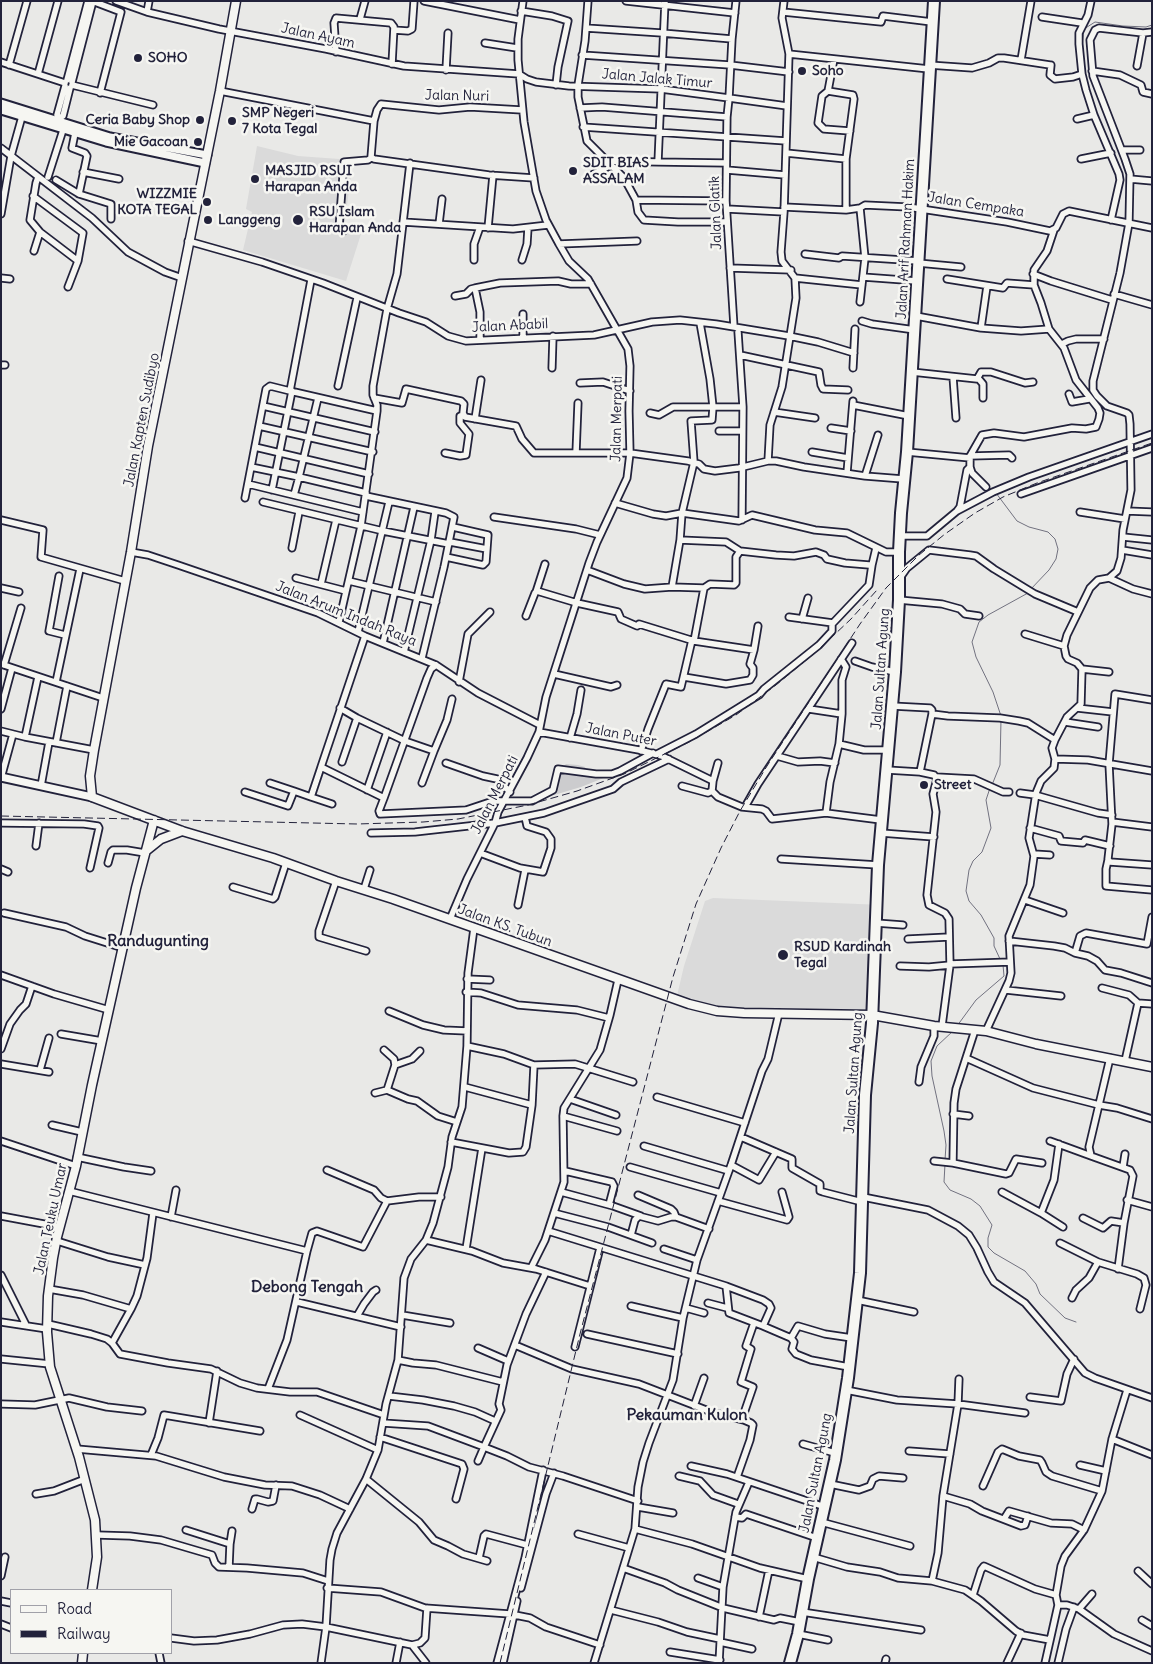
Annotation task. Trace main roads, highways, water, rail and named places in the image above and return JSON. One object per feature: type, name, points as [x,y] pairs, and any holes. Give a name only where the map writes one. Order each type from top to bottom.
[{"type":"highway","name":"Jalan Arif Rahman Hakim","points":[[903,479],[910,416],[934,1]]},
{"type":"highway","name":"Jalan Sultan Agung","points":[[790,1663],[830,1484],[846,1390],[857,1300],[861,1256],[865,1095],[872,1015],[881,820],[895,672],[903,479]]},
{"type":"main road","name":"Jalan Kapten Sudibyo","points":[[137,814],[92,797],[90,776],[131,552],[148,446],[188,241],[220,91],[236,1]]},
{"type":"main road","name":"Jalan KS. Tubun","points":[[137,814],[364,889],[689,1004],[718,1011],[872,1015],[986,1031],[1036,1044],[1152,1067]]},
{"type":"main road","name":"Jalan Teuku Umar","points":[[92,1589],[97,1557],[95,1520],[85,1479],[50,1364],[49,1289],[56,1241],[76,1166],[102,1041],[154,820]]},
{"type":"main road","points":[[145,853],[161,839],[182,830]]},
{"type":"waterway","points":[[1084,62],[1082,45],[1084,29],[1095,22],[1123,26],[1146,27],[1152,25]]},
{"type":"waterway","points":[[996,493],[1017,521],[1029,527],[1048,532],[1055,539],[1058,549],[1056,559],[1049,570],[1030,590]]},
{"type":"waterway","points":[[1001,716],[993,692],[976,657],[972,642],[979,622],[1028,593]]},
{"type":"waterway","points":[[992,785],[1000,765],[1001,720]]},
{"type":"waterway","points":[[990,788],[986,800],[991,828],[982,852],[973,861],[969,870],[966,891],[969,901],[981,915],[994,938],[994,946],[1000,959]]},
{"type":"waterway","points":[[957,1026],[976,1000],[1004,976],[1003,965]]},
{"type":"waterway","points":[[945,1160],[946,1145],[932,1076],[931,1061],[937,1046],[953,1031]]},
{"type":"waterway","points":[[945,1164],[944,1182],[950,1190],[971,1199],[980,1206],[992,1225],[988,1238],[988,1247],[994,1253],[1025,1271],[1036,1284],[1040,1294],[1065,1318],[1076,1322]]},
{"type":"railway","points":[[500,1663],[580,1334],[673,977],[696,904],[740,811],[767,766],[860,624],[886,588],[919,555],[975,513],[1003,497],[1037,483],[1152,443]]},
{"type":"railway","points":[[1,816],[357,824],[458,819],[528,805],[577,791],[624,774],[689,742],[736,715],[816,652],[851,619],[877,590]]},
{"type":"place","name":"SOHO","points":[[138,58]]},
{"type":"place","name":"Soho","points":[[802,71]]},
{"type":"place","name":"Ceria Baby Shop","points":[[200,120]]},
{"type":"place","name":"SMP Negeri 7 Kota Tegal","points":[[232,121]]},
{"type":"place","name":"Mie Gacoan","points":[[198,142]]},
{"type":"place","name":"SDIT BIAS ASSALAM","points":[[573,171]]},
{"type":"place","name":"MASJID RSUI Harapan Anda","points":[[255,179]]},
{"type":"place","name":"WIZZMIE KOTA TEGAL","points":[[207,202]]},
{"type":"place","name":"Langgeng","points":[[208,220]]},
{"type":"place","name":"RSU Islam Harapan Anda","points":[[298,220]]},
{"type":"place","name":"Street","points":[[924,785]]},
{"type":"place","name":"RSUD Kardinah Tegal","points":[[783,955]]},
{"type":"district","name":"Randugunting","points":[[158,941]]},
{"type":"district","name":"Debong Tengah","points":[[307,1287]]},
{"type":"district","name":"Pekauman Kulon","points":[[687,1415]]}]
